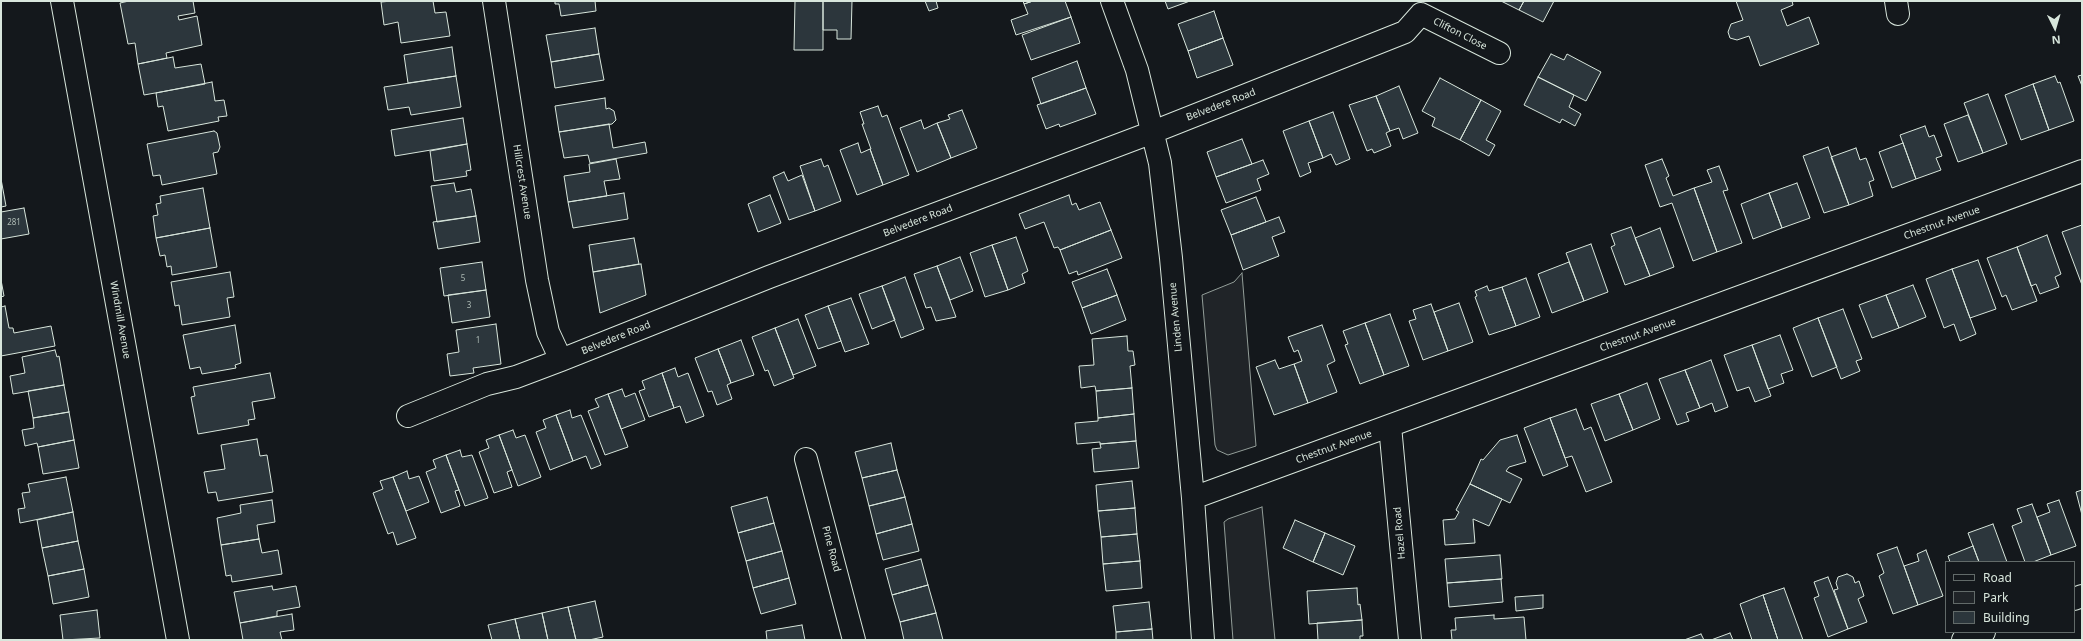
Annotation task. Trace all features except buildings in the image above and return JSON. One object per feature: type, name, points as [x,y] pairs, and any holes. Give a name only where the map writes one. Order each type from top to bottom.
[{"type":"street","name":"Windmill Avenue","points":[[62,1],[178,640]]},
{"type":"street","name":"Hillcrest Avenue","points":[[494,1],[537,280],[548,332],[561,360]]},
{"type":"street","name":"Linden Avenue","points":[[1112,1],[1137,70],[1160,163],[1193,498],[1203,640]]},
{"type":"street","name":"Belvedere Road","points":[[408,416],[487,384],[516,377],[561,360],[769,277],[1152,132],[1406,32],[1422,7]]},
{"type":"street","name":"Clifton Close","points":[[1422,7],[1499,53]]},
{"type":"street","name":"Chestnut Avenue","points":[[1193,498],[2082,171]]},
{"type":"street","name":"Hazel Road","points":[[1390,426],[1410,640]]},
{"type":"street","name":"Pine Road","points":[[806,459],[854,640]]},
{"type":"street","points":[[1963,640],[1981,633]]},
{"type":"green space","points":[[1242,273],[1256,446],[1228,455],[1217,450],[1215,445],[1202,295],[1234,282]]},
{"type":"green space","points":[[1262,507],[1275,640],[1233,640],[1224,522],[1228,519]]}]
